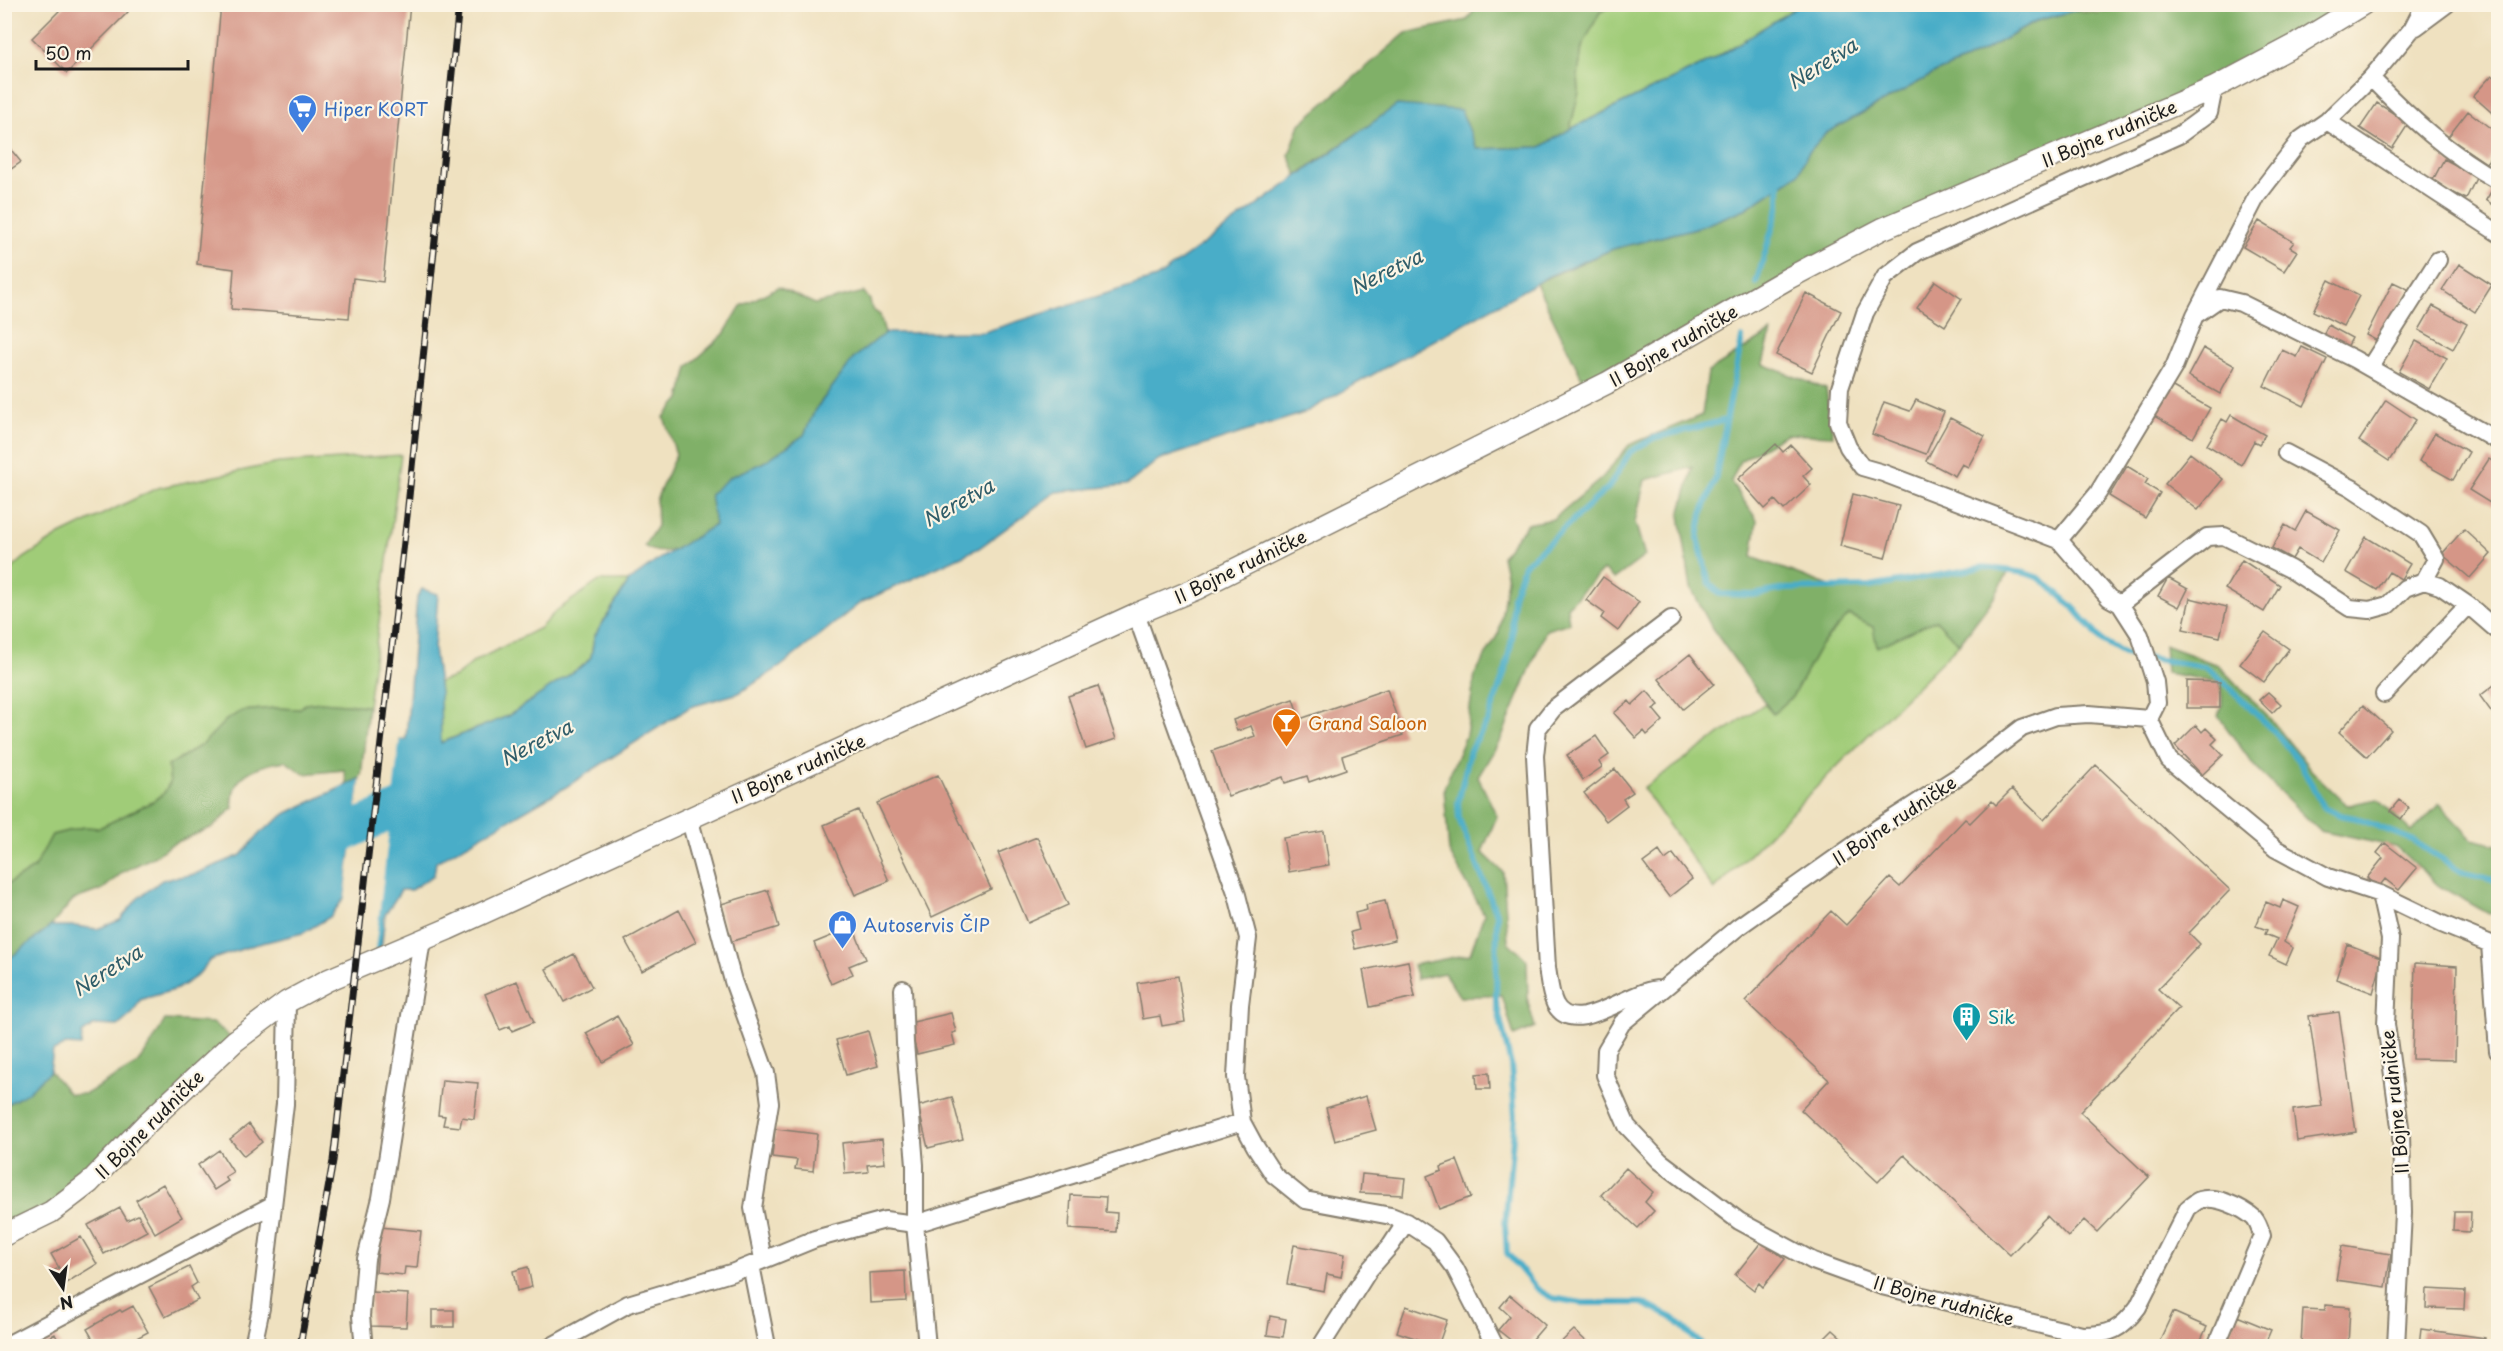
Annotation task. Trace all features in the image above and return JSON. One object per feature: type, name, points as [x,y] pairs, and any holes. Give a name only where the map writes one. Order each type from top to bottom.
[{"type":"street","name":"II Bojne rudničke","points":[[4,1235],[51,1212],[90,1183],[146,1124],[235,1041],[287,1002],[328,980],[422,940],[1136,614],[1196,589],[1608,383],[1787,279],[1882,229],[2214,88],[2297,44],[2363,4]]},
{"type":"street","points":[[2059,540],[2098,493],[2174,367],[2195,315],[2257,196],[2301,139],[2327,121],[2371,78],[2412,29],[2425,4]]},
{"type":"street","points":[[2412,29],[2446,4]]},
{"type":"street","points":[[2371,78],[2410,118],[2484,173],[2499,181]]},
{"type":"street","name":"II Bojne rudničke","points":[[2214,88],[2209,113],[2179,135],[1917,252],[1885,277],[1865,313],[1840,388],[1838,422],[1848,447],[1862,467],[2059,540],[2109,598],[2120,604],[2140,635],[2152,670],[2157,703],[2148,719],[2089,714],[2056,716],[2022,728],[1962,774],[1878,828],[1738,927],[1622,1023],[1606,1050],[1605,1075],[1627,1126],[1660,1161],[1739,1221],[1813,1261],[1882,1286],[2082,1335],[2113,1332],[2127,1322],[2138,1307],[2188,1208],[2200,1200],[2215,1199],[2228,1204],[2252,1217],[2259,1225],[2262,1236],[2216,1347]]},
{"type":"street","points":[[2327,121],[2499,233]]},
{"type":"street","points":[[2370,368],[2438,260]]},
{"type":"street","points":[[2195,315],[2220,298],[2241,303],[2370,368],[2499,441]]},
{"type":"street","points":[[2286,453],[2352,488],[2421,534],[2436,559],[2424,581]]},
{"type":"street","points":[[2120,604],[2207,537],[2224,536],[2290,569],[2350,608],[2370,610],[2388,605],[2405,588],[2424,581],[2440,586],[2468,605],[2499,631]]},
{"type":"street","points":[[2384,694],[2468,605]]},
{"type":"street","points":[[1136,614],[1237,895],[1248,938],[1240,1005],[1236,1077],[1242,1122],[1274,1175],[1305,1200],[1391,1216],[1406,1222],[1435,1241],[1455,1268],[1495,1347]]},
{"type":"street","name":"II Bojne rudničke","points":[[1663,990],[1645,990],[1593,1016],[1573,1018],[1559,1011],[1554,1002],[1547,968],[1535,756],[1538,728],[1553,709],[1671,619]]},
{"type":"street","points":[[2148,719],[2169,760],[2276,849],[2328,877],[2380,894],[2494,946],[2499,1051]]},
{"type":"street","points":[[689,817],[733,981],[766,1073],[770,1103],[753,1208],[767,1347]]},
{"type":"street","name":"II Bojne rudničke","points":[[2380,894],[2390,939],[2386,1024],[2401,1134],[2403,1213],[2396,1347]]},
{"type":"street","points":[[363,1338],[362,1316],[366,1259],[381,1198],[422,940]]},
{"type":"street","points":[[903,989],[915,1165],[915,1224],[927,1347]]},
{"type":"street","points":[[253,1347],[261,1308],[285,1104],[287,1002]]},
{"type":"street","points":[[552,1347],[628,1304],[757,1262],[815,1239],[885,1220],[915,1224],[1242,1122]]},
{"type":"street","points":[[5,1347],[272,1205]]},
{"type":"street","points":[[1321,1347],[1369,1270],[1391,1245],[1406,1222]]},
{"type":"green space","points":[[1617,4],[1800,5],[1712,60],[1570,129],[1579,92],[1578,76],[1582,47],[1600,12]]},
{"type":"green space","points":[[2131,4],[2363,5],[2297,44],[1882,229],[1589,393],[1536,283],[1613,249],[1700,227],[1745,209],[1798,174],[1808,153],[1826,133],[1937,72],[1968,59],[2039,20],[2077,10],[2098,13]]},
{"type":"green space","points":[[1478,5],[1616,5],[1600,12],[1582,47],[1578,76],[1579,92],[1570,129],[1541,147],[1477,149],[1398,105],[1297,175],[1289,155],[1300,124],[1406,33],[1467,20]]},
{"type":"green space","points":[[778,287],[815,304],[864,292],[870,300],[872,309],[880,315],[885,333],[854,358],[815,410],[804,435],[764,462],[730,478],[715,525],[681,547],[662,552],[653,551],[644,546],[657,526],[656,500],[676,454],[664,417],[680,399],[688,367],[724,334],[741,306]]},
{"type":"green space","points":[[1771,332],[1763,364],[1826,389],[1833,436],[1786,434],[1740,461],[1731,482],[1757,520],[1752,557],[1835,588],[1870,587],[1984,567],[2009,571],[1993,599],[1959,644],[1936,620],[1877,647],[1873,627],[1849,615],[1821,645],[1792,697],[1773,714],[1712,628],[1691,588],[1680,515],[1693,467],[1645,480],[1635,522],[1645,556],[1614,579],[1603,570],[1567,607],[1569,623],[1546,630],[1501,739],[1478,777],[1497,816],[1482,852],[1503,872],[1508,942],[1527,960],[1528,1002],[1535,1027],[1514,1036],[1502,995],[1460,997],[1444,973],[1417,979],[1413,965],[1470,954],[1484,914],[1449,852],[1444,788],[1466,735],[1475,674],[1499,632],[1507,579],[1502,556],[1527,524],[1553,519],[1602,478],[1629,445],[1702,415],[1708,372]]},
{"type":"green space","points":[[401,455],[368,706],[313,703],[299,709],[275,708],[242,711],[226,720],[203,744],[168,766],[170,782],[164,793],[152,802],[99,828],[84,827],[52,835],[34,868],[5,886],[5,575],[24,558],[60,535],[157,488],[279,463]]},
{"type":"green space","points":[[599,581],[629,581],[594,637],[591,657],[585,664],[508,716],[440,743],[439,682],[455,677],[475,661],[540,628],[556,611]]},
{"type":"green space","points":[[1849,614],[1873,627],[1936,620],[1959,644],[1714,890],[1643,788],[1764,704],[1773,714],[1792,697],[1821,645]]},
{"type":"green space","points":[[2164,645],[2218,665],[2273,722],[2312,771],[2347,805],[2377,799],[2412,832],[2439,804],[2472,839],[2498,845],[2498,912],[2489,914],[2439,886],[2396,847],[2320,831],[2255,767],[2218,716],[2223,705],[2220,682],[2166,673]]},
{"type":"green space","points":[[321,702],[368,706],[361,778],[347,784],[344,770],[304,774],[285,761],[255,769],[240,780],[235,787],[233,808],[213,827],[172,844],[155,856],[123,872],[103,889],[73,900],[51,926],[5,962],[5,886],[34,868],[52,835],[84,827],[99,828],[152,802],[164,793],[170,783],[168,766],[203,744],[226,720],[242,711],[275,708],[299,709],[305,704]]},
{"type":"green space","points":[[165,1020],[213,1023],[235,1041],[89,1183],[5,1235],[5,1105],[17,1099],[50,1071],[69,1094],[86,1094],[136,1065]]},
{"type":"water","points":[[1800,5],[2083,5],[2077,10],[2039,20],[1968,59],[1937,72],[1826,133],[1808,153],[1798,174],[1745,209],[1700,227],[1613,249],[1549,276],[1304,413],[1158,460],[1127,485],[1056,492],[979,548],[860,603],[780,667],[739,693],[690,707],[566,787],[436,862],[434,875],[411,890],[401,890],[385,915],[379,968],[361,978],[396,760],[391,740],[406,739],[417,597],[422,589],[438,594],[434,649],[440,692],[441,743],[508,716],[585,664],[591,657],[594,637],[629,581],[659,559],[715,525],[710,494],[730,477],[764,462],[804,435],[815,410],[854,358],[885,333],[984,332],[1156,278],[1397,105],[1461,110],[1477,149],[1541,147],[1570,129],[1712,60]]},
{"type":"water","points":[[361,778],[345,897],[330,917],[303,933],[254,945],[210,960],[197,976],[177,989],[140,1000],[133,1013],[118,1026],[94,1025],[82,1034],[81,1046],[66,1045],[53,1051],[50,1071],[26,1094],[5,1105],[5,962],[51,926],[97,929],[120,920],[137,899],[162,880],[195,874],[241,855],[261,832],[287,813]]},
{"type":"pier","points":[[400,736],[372,976],[360,981],[358,978],[387,763],[393,759],[388,740],[390,737]]},
{"type":"pier","points":[[361,775],[364,779],[348,897],[344,904]]},
{"type":"building","points":[[66,4],[121,4],[128,12],[67,73],[32,38]]},
{"type":"building","name":"Hiper KORT","points":[[221,4],[410,4],[383,282],[353,278],[349,318],[231,309],[234,269],[197,264]]},
{"type":"building","points":[[2492,75],[2498,80],[2498,118],[2473,96]]},
{"type":"building","points":[[2377,103],[2409,123],[2392,149],[2360,128]]},
{"type":"building","points":[[2468,111],[2498,134],[2498,147],[2486,163],[2448,137]]},
{"type":"building","points":[[4,141],[21,162],[4,174]]},
{"type":"building","points":[[2444,159],[2477,176],[2466,199],[2432,182]]},
{"type":"building","points":[[2495,185],[2498,188],[2498,208],[2486,200]]},
{"type":"building","points":[[2259,221],[2294,242],[2290,247],[2297,251],[2284,271],[2243,247]]},
{"type":"building","points":[[2459,264],[2492,285],[2475,312],[2442,290]]},
{"type":"building","points":[[2329,280],[2359,296],[2343,326],[2313,311]]},
{"type":"building","points":[[1935,281],[1962,299],[1945,326],[1917,308]]},
{"type":"building","points":[[2393,282],[2408,289],[2381,343],[2366,335]]},
{"type":"building","points":[[1806,293],[1841,311],[1812,372],[1776,355]]},
{"type":"building","points":[[2433,306],[2467,324],[2453,349],[2419,330]]},
{"type":"building","points":[[2328,325],[2352,338],[2346,349],[2322,337]]},
{"type":"building","points":[[2416,341],[2447,358],[2429,389],[2399,372]]},
{"type":"building","points":[[2302,347],[2327,359],[2304,406],[2264,386],[2282,350],[2297,357]]},
{"type":"building","points":[[2203,348],[2235,366],[2220,394],[2188,376]]},
{"type":"building","points":[[2171,386],[2210,408],[2193,438],[2154,416]]},
{"type":"building","points":[[1916,400],[1944,412],[1926,454],[1872,434],[1884,402],[1910,411]]},
{"type":"building","points":[[2386,400],[2416,420],[2389,461],[2359,441]]},
{"type":"building","points":[[2231,415],[2265,435],[2259,444],[2254,441],[2241,465],[2207,445],[2222,419],[2227,422]]},
{"type":"building","points":[[1950,418],[1985,436],[1968,467],[1962,464],[1955,476],[1926,461]]},
{"type":"building","points":[[2435,433],[2469,452],[2453,480],[2419,461]]},
{"type":"building","points":[[1776,444],[1783,452],[1791,445],[1812,468],[1803,476],[1811,485],[1784,510],[1775,500],[1765,509],[1738,479]]},
{"type":"building","points":[[2190,453],[2223,479],[2198,510],[2165,484]]},
{"type":"building","points":[[2489,459],[2498,465],[2498,508],[2469,490]]},
{"type":"building","points":[[2127,466],[2148,479],[2145,484],[2160,493],[2145,518],[2109,496]]},
{"type":"building","points":[[1853,494],[1899,506],[1885,558],[1840,546]]},
{"type":"building","points":[[2306,511],[2340,530],[2321,563],[2298,549],[2292,559],[2272,548],[2285,525],[2295,531]]},
{"type":"building","points":[[2464,529],[2491,554],[2470,578],[2442,554]]},
{"type":"building","points":[[2366,537],[2410,564],[2401,579],[2389,572],[2377,590],[2346,572]]},
{"type":"building","points":[[2242,560],[2280,585],[2264,612],[2225,589]]},
{"type":"building","points":[[1603,577],[1639,602],[1618,631],[1601,618],[1604,613],[1586,600]]},
{"type":"building","points":[[2168,578],[2188,589],[2179,607],[2158,596]]},
{"type":"building","points":[[2190,598],[2227,607],[2220,637],[2183,629]]},
{"type":"building","points":[[2265,632],[2289,649],[2264,682],[2240,664]]},
{"type":"building","points":[[1690,654],[1714,684],[1683,709],[1659,679]]},
{"type":"building","points":[[2187,681],[2220,682],[2220,708],[2187,708]]},
{"type":"building","points":[[2498,682],[2498,721],[2480,696]]},
{"type":"building","points":[[1098,686],[1116,739],[1086,749],[1068,696]]},
{"type":"building","points":[[1387,689],[1403,735],[1342,756],[1346,769],[1309,782],[1307,776],[1285,783],[1283,777],[1228,796],[1212,751],[1255,736],[1251,726],[1237,731],[1233,720],[1293,699],[1300,719]]},
{"type":"building","points":[[1647,691],[1659,705],[1653,709],[1663,721],[1647,735],[1644,731],[1636,738],[1614,713],[1629,701],[1632,705]]},
{"type":"building","points":[[2268,692],[2281,704],[2272,713],[2259,700]]},
{"type":"building","points":[[2363,705],[2391,730],[2367,757],[2339,732]]},
{"type":"building","points":[[2196,725],[2202,732],[2206,728],[2217,739],[2212,744],[2223,755],[2202,775],[2175,746]]},
{"type":"building","points":[[1596,736],[1609,755],[1599,762],[1602,767],[1583,780],[1567,755]]},
{"type":"building","name":"Sik","points":[[2096,765],[2230,890],[2189,933],[2200,944],[2158,989],[2179,1008],[2080,1112],[2149,1177],[2097,1232],[2084,1220],[2068,1237],[2047,1216],[2010,1255],[1904,1155],[1878,1182],[1801,1110],[1829,1080],[1745,1001],[1831,911],[1846,925],[1890,878],[1900,887],[1965,819],[1970,823],[1992,801],[1996,805],[2012,789],[2044,820]]},
{"type":"building","points":[[1615,769],[1633,792],[1623,799],[1627,805],[1606,821],[1584,793]]},
{"type":"building","points":[[938,775],[991,889],[932,917],[877,803]]},
{"type":"building","points":[[2399,800],[2409,808],[2401,819],[2390,811]]},
{"type":"building","points":[[858,810],[889,881],[855,895],[824,825]]},
{"type":"building","points":[[1324,831],[1329,865],[1289,872],[1283,838]]},
{"type":"building","points":[[1037,837],[1068,905],[1028,923],[998,853]]},
{"type":"building","points":[[2385,843],[2417,868],[2399,890],[2385,879],[2378,888],[2367,878],[2383,858],[2377,853]]},
{"type":"building","points":[[1659,851],[1665,860],[1673,854],[1692,879],[1669,897],[1643,863]]},
{"type":"building","points":[[768,890],[779,927],[730,942],[718,905]]},
{"type":"building","points":[[2283,900],[2299,907],[2284,942],[2293,948],[2286,964],[2269,956],[2277,939],[2265,934],[2267,930],[2256,926],[2266,902],[2280,908]]},
{"type":"building","points":[[1385,901],[1395,940],[1355,949],[1351,932],[1359,930],[1355,913],[1367,910],[1366,905]]},
{"type":"building","points":[[679,910],[696,942],[642,971],[625,940]]},
{"type":"building","points":[[853,927],[866,959],[849,966],[853,974],[831,984],[814,943]]},
{"type":"building","points":[[2347,944],[2383,958],[2373,993],[2336,979]]},
{"type":"building","points":[[574,954],[592,987],[564,1002],[546,969]]},
{"type":"building","points":[[1408,961],[1415,997],[1370,1007],[1363,970]]},
{"type":"building","points":[[2415,963],[2457,966],[2455,1060],[2412,1059]]},
{"type":"building","points":[[1178,976],[1185,1022],[1162,1026],[1160,1016],[1143,1019],[1137,983]]},
{"type":"building","points":[[517,981],[534,1022],[512,1031],[510,1026],[500,1030],[485,994]]},
{"type":"building","points":[[2339,1012],[2356,1132],[2297,1141],[2293,1110],[2322,1106],[2309,1016]]},
{"type":"building","points":[[951,1013],[956,1032],[952,1033],[955,1045],[917,1054],[909,1023]]},
{"type":"building","points":[[617,1016],[634,1045],[603,1062],[586,1033]]},
{"type":"building","points":[[868,1031],[878,1066],[846,1075],[836,1040]]},
{"type":"building","points":[[1489,1073],[1490,1089],[1477,1089],[1476,1074]]},
{"type":"building","points":[[442,1080],[478,1083],[474,1119],[462,1117],[460,1127],[443,1125],[445,1116],[438,1115]]},
{"type":"building","points":[[1366,1096],[1376,1130],[1335,1141],[1326,1108]]},
{"type":"building","points":[[952,1097],[963,1139],[928,1148],[918,1106]]},
{"type":"building","points":[[249,1124],[262,1142],[244,1156],[230,1139]]},
{"type":"building","points":[[775,1129],[817,1134],[813,1171],[795,1169],[797,1160],[772,1157]]},
{"type":"building","points":[[882,1139],[885,1163],[867,1165],[868,1172],[845,1174],[842,1143]]},
{"type":"building","points":[[219,1150],[233,1172],[225,1177],[228,1181],[214,1190],[198,1165]]},
{"type":"building","points":[[1457,1160],[1471,1197],[1439,1209],[1427,1176],[1442,1170],[1441,1166]]},
{"type":"building","points":[[1626,1168],[1653,1192],[1645,1202],[1654,1211],[1638,1228],[1601,1195]]},
{"type":"building","points":[[1362,1174],[1405,1178],[1403,1195],[1360,1193]]},
{"type":"building","points":[[163,1184],[182,1217],[155,1233],[136,1200]]},
{"type":"building","points":[[1071,1195],[1106,1197],[1105,1212],[1117,1213],[1116,1232],[1069,1229]]},
{"type":"building","points":[[120,1208],[127,1220],[138,1215],[147,1231],[104,1254],[88,1225]]},
{"type":"building","points":[[2454,1212],[2471,1212],[2470,1232],[2453,1231]]},
{"type":"building","points":[[380,1227],[421,1231],[417,1268],[405,1267],[404,1275],[376,1272]]},
{"type":"building","points":[[81,1237],[97,1264],[61,1286],[53,1271],[59,1268],[51,1254]]},
{"type":"building","points":[[1762,1241],[1785,1259],[1763,1287],[1759,1283],[1754,1290],[1735,1275]]},
{"type":"building","points":[[1294,1245],[1345,1254],[1341,1277],[1327,1274],[1324,1291],[1287,1284]]},
{"type":"building","points":[[2342,1246],[2391,1254],[2386,1287],[2336,1280]]},
{"type":"building","points":[[189,1267],[197,1283],[191,1287],[198,1300],[165,1317],[149,1287]]},
{"type":"building","points":[[528,1267],[532,1287],[517,1291],[513,1271]]},
{"type":"building","points":[[905,1271],[906,1301],[870,1303],[869,1273]]},
{"type":"building","points":[[2427,1289],[2465,1291],[2464,1309],[2426,1308]]},
{"type":"building","points":[[371,1292],[408,1294],[406,1327],[370,1326]]},
{"type":"building","points":[[1510,1295],[1545,1325],[1527,1346],[1518,1346],[1498,1330],[1510,1316],[1500,1307]]},
{"type":"building","points":[[2325,1305],[2350,1307],[2348,1345],[2301,1343],[2303,1309],[2325,1310]]},
{"type":"building","points":[[133,1306],[148,1332],[122,1346],[97,1346],[87,1329],[120,1310],[122,1312]]},
{"type":"building","points":[[1406,1306],[1447,1320],[1438,1346],[1397,1332]]},
{"type":"building","points":[[432,1310],[454,1310],[454,1327],[432,1327]]},
{"type":"building","points":[[2173,1312],[2207,1327],[2198,1346],[2157,1346]]},
{"type":"building","points":[[1270,1316],[1286,1319],[1283,1337],[1267,1335]]},
{"type":"building","points":[[2237,1316],[2271,1330],[2264,1346],[2223,1346]]},
{"type":"building","points":[[2421,1329],[2485,1338],[2484,1346],[2419,1346]]},
{"type":"building","points":[[1574,1330],[1591,1346],[1557,1346]]},
{"type":"building","points":[[1833,1330],[1851,1346],[1817,1346]]},
{"type":"building","points":[[55,1334],[61,1346],[31,1346]]},
{"type":"waterway","points":[[1756,283],[1779,206],[1779,179]]},
{"type":"waterway","points":[[1742,338],[1715,480],[1702,514],[1698,538],[1709,583],[1720,594],[1752,595],[1785,589],[1870,587],[1984,567],[2025,573],[2039,578],[2075,609],[2103,642],[2124,654],[2205,667],[2222,680],[2280,738],[2300,763],[2323,807],[2412,840],[2464,873],[2498,881]]},
{"type":"waterway","points":[[1703,1346],[1673,1318],[1642,1303],[1582,1303],[1552,1298],[1537,1289],[1507,1253],[1505,1225],[1515,1116],[1511,1065],[1496,1002],[1497,915],[1459,819],[1458,803],[1470,750],[1488,721],[1506,668],[1512,639],[1513,596],[1524,565],[1609,487],[1630,452],[1654,438],[1726,420]]},
{"type":"waterway","name":"Neretva","points":[[311,849],[427,795]]},
{"type":"railway","points":[[300,1346],[333,1161],[407,516],[459,4]]},
{"type":"place","name":"Hiper KORT","points":[[303,134]]},
{"type":"place","name":"Grand Saloon","points":[[1287,748]]},
{"type":"place","name":"Autoservis ČIP","points":[[842,950]]},
{"type":"place","name":"Sik","points":[[1967,1042]]}]
